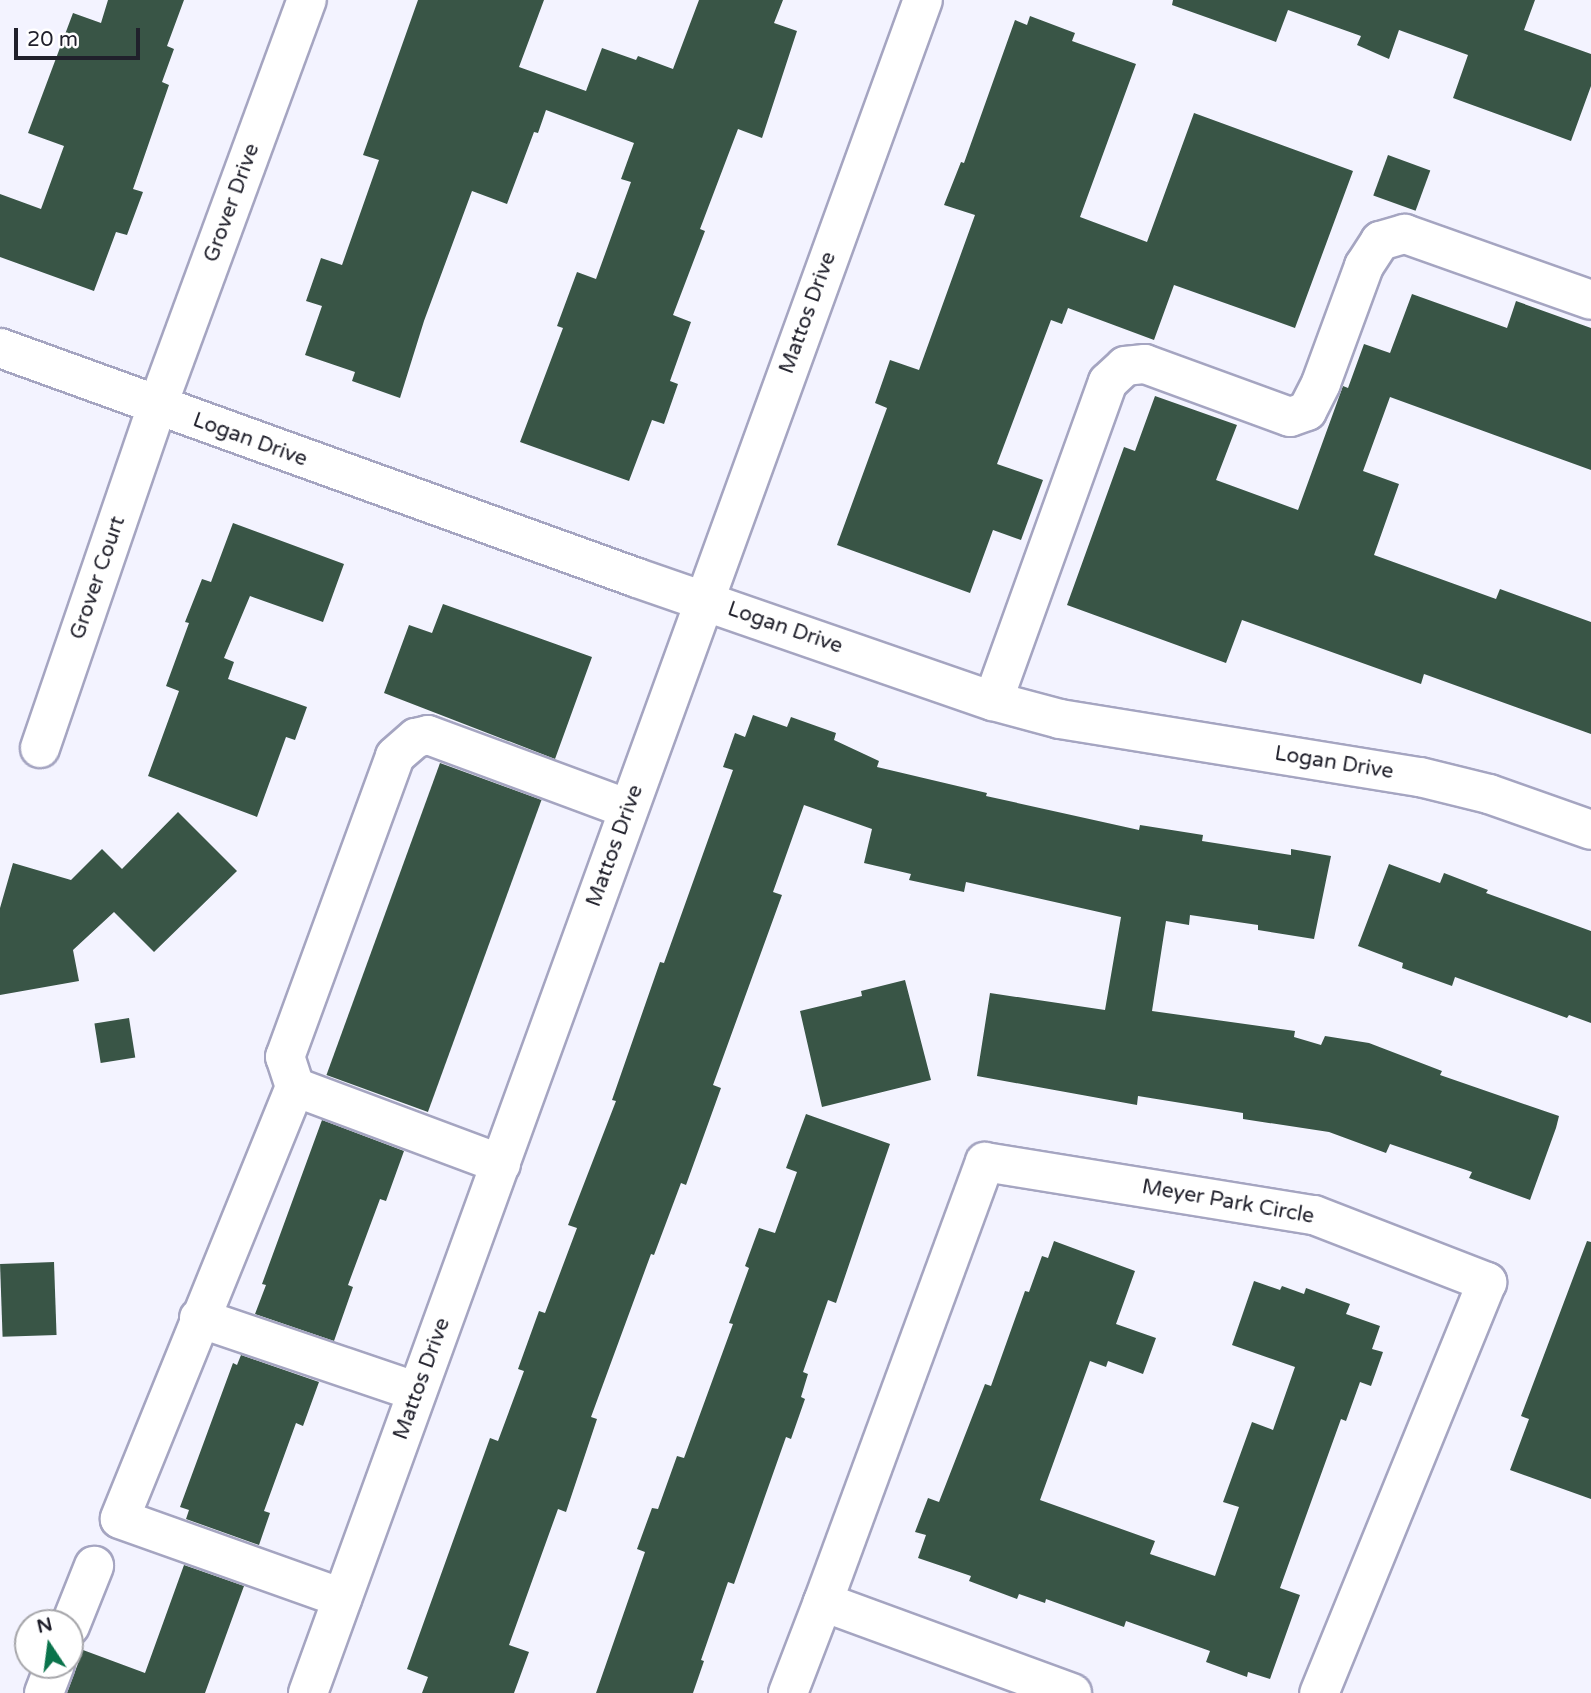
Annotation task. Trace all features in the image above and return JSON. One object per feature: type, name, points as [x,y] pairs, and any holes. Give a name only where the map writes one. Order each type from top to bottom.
[{"type":"street","name":"Grover Drive","points":[[157,407],[307,0]]},
{"type":"street","name":"Mattos Drive","points":[[308,1693],[923,0]]},
{"type":"street","points":[[993,701],[1108,382],[1125,366],[1145,364],[1290,417],[1307,411],[1321,383],[1364,266],[1380,241],[1405,234],[1591,300]]},
{"type":"street","name":"Logan Drive","points":[[0,348],[157,407],[993,701],[1060,719],[1420,777],[1489,794],[1591,830]]},
{"type":"street","name":"Grover Court","points":[[40,748],[157,407]]},
{"type":"street","points":[[342,1598],[120,1519],[199,1318],[295,1087],[285,1057],[395,757],[415,738],[429,735],[628,808]]},
{"type":"street","points":[[295,1087],[501,1164]]},
{"type":"street","name":"Meyer Park Circle","points":[[788,1693],[985,1162],[1314,1214],[1487,1282],[1320,1693]]},
{"type":"street","points":[[199,1318],[417,1392]]},
{"type":"street","points":[[77,1609],[94,1566]]},
{"type":"street","points":[[823,1602],[1072,1693]]},
{"type":"building","points":[[108,0],[184,0],[167,46],[174,49],[162,82],[169,85],[133,189],[143,192],[127,235],[116,232],[94,291],[0,257],[0,194],[41,209],[64,146],[28,133],[73,13],[101,23]]},
{"type":"building","points":[[418,0],[544,0],[519,67],[586,91],[602,48],[636,60],[638,56],[673,69],[699,0],[783,0],[774,23],[797,31],[762,138],[738,129],[700,229],[705,231],[673,315],[691,322],[670,381],[678,384],[664,424],[652,420],[629,481],[520,442],[563,328],[557,326],[577,272],[596,279],[631,182],[621,179],[634,143],[546,110],[538,133],[534,132],[507,204],[472,191],[424,321],[400,398],[352,381],[355,372],[305,355],[322,306],[306,301],[321,258],[342,265],[379,160],[363,155]]},
{"type":"building","points":[[1173,0],[1535,0],[1524,30],[1591,54],[1591,86],[1571,141],[1453,98],[1468,55],[1399,30],[1389,59],[1357,45],[1361,36],[1288,10],[1276,42],[1172,5]]},
{"type":"building","points":[[1030,16],[1075,33],[1072,41],[1136,64],[1080,217],[1147,242],[1194,113],[1353,171],[1295,328],[1174,285],[1154,340],[1068,308],[1062,324],[1051,320],[997,464],[1043,480],[1021,540],[993,530],[970,593],[837,545],[887,408],[875,403],[890,360],[919,370],[975,215],[944,205],[961,162],[964,163],[1015,20],[1027,25]]},
{"type":"building","points":[[1388,155],[1430,170],[1416,211],[1373,195]]},
{"type":"building","points":[[1412,294],[1507,328],[1516,301],[1591,328],[1591,470],[1390,397],[1363,471],[1399,484],[1374,555],[1496,599],[1500,589],[1591,622],[1591,734],[1424,674],[1421,684],[1242,620],[1226,663],[1067,605],[1124,447],[1135,451],[1155,396],[1237,425],[1216,480],[1298,510],[1343,386],[1348,388],[1364,344],[1390,353]]},
{"type":"building","points":[[233,523],[344,564],[323,622],[250,596],[224,658],[234,662],[228,679],[307,707],[295,740],[286,737],[257,817],[148,776],[179,691],[166,686],[189,623],[185,622],[202,579],[211,582]]},
{"type":"building","points":[[443,604],[592,657],[555,759],[384,693],[409,625],[432,633]]},
{"type":"building","points":[[753,715],[787,727],[791,717],[836,733],[834,740],[879,761],[877,767],[987,793],[986,796],[1139,830],[1140,825],[1203,835],[1202,841],[1291,855],[1291,849],[1331,856],[1314,939],[1258,930],[1258,925],[1190,915],[1189,925],[1166,921],[1152,1011],[1295,1031],[1294,1037],[1321,1045],[1325,1036],[1369,1043],[1442,1071],[1440,1075],[1559,1116],[1556,1128],[1530,1200],[1469,1178],[1472,1172],[1390,1144],[1386,1153],[1329,1132],[1243,1119],[1243,1113],[1138,1096],[1137,1105],[977,1076],[990,993],[1105,1010],[1121,917],[966,882],[964,892],[909,880],[911,874],[864,863],[872,829],[804,805],[773,892],[782,895],[713,1085],[721,1088],[686,1185],[681,1183],[654,1255],[651,1254],[591,1417],[597,1419],[566,1512],[558,1509],[509,1645],[529,1652],[514,1693],[422,1693],[428,1677],[407,1669],[490,1438],[498,1441],[524,1371],[518,1369],[539,1311],[545,1313],[577,1228],[568,1225],[616,1101],[612,1100],[660,962],[664,963],[733,770],[723,767],[735,733],[745,737]]},
{"type":"building","points":[[440,763],[541,800],[428,1112],[326,1075]]},
{"type":"building","points":[[178,812],[237,871],[154,952],[114,912],[73,950],[79,981],[0,995],[0,908],[13,863],[71,880],[102,849],[122,869]]},
{"type":"building","points":[[1389,864],[1440,883],[1444,873],[1488,890],[1486,893],[1591,931],[1591,1023],[1569,1015],[1567,1018],[1455,977],[1452,986],[1402,968],[1403,963],[1358,946]]},
{"type":"building","points":[[905,980],[931,1080],[822,1107],[800,1011],[862,996],[861,991]]},
{"type":"building","points":[[129,1018],[135,1058],[101,1063],[94,1023]]},
{"type":"building","points":[[806,1114],[890,1144],[836,1303],[828,1300],[803,1372],[808,1374],[801,1397],[805,1399],[791,1439],[786,1437],[734,1584],[728,1582],[701,1660],[704,1661],[693,1693],[596,1693],[645,1552],[637,1549],[652,1508],[658,1509],[677,1456],[684,1458],[733,1324],[729,1323],[749,1268],[745,1266],[759,1228],[775,1233],[797,1172],[786,1168]]},
{"type":"building","points":[[322,1120],[404,1151],[386,1201],[380,1199],[348,1285],[353,1287],[334,1341],[255,1314],[266,1285],[262,1284]]},
{"type":"building","points":[[1054,1241],[1135,1271],[1116,1324],[1156,1338],[1143,1374],[1108,1361],[1106,1367],[1090,1361],[1040,1500],[1155,1541],[1150,1554],[1215,1576],[1239,1507],[1223,1502],[1252,1422],[1273,1430],[1295,1367],[1232,1345],[1254,1281],[1280,1290],[1282,1286],[1304,1294],[1306,1288],[1350,1304],[1346,1314],[1380,1326],[1372,1349],[1383,1352],[1371,1386],[1360,1382],[1346,1421],[1341,1419],[1280,1588],[1300,1595],[1270,1679],[1248,1672],[1247,1677],[1206,1662],[1210,1651],[1126,1621],[1124,1627],[1046,1599],[1045,1603],[1019,1594],[1017,1599],[969,1581],[971,1576],[918,1558],[926,1535],[915,1532],[928,1498],[939,1502],[985,1384],[991,1386],[1025,1291],[1029,1292],[1042,1256],[1048,1258]]},
{"type":"building","points":[[1587,1241],[1591,1242],[1591,1499],[1510,1470],[1529,1419],[1521,1416]]},
{"type":"building","points":[[54,1262],[57,1335],[3,1337],[0,1264]]},
{"type":"building","points":[[241,1355],[319,1382],[303,1426],[296,1423],[264,1511],[270,1513],[259,1545],[186,1519],[189,1510],[180,1507],[233,1363],[237,1365]]},
{"type":"building","points":[[184,1565],[244,1586],[205,1693],[67,1693],[72,1679],[84,1679],[84,1650],[145,1673]]}]
